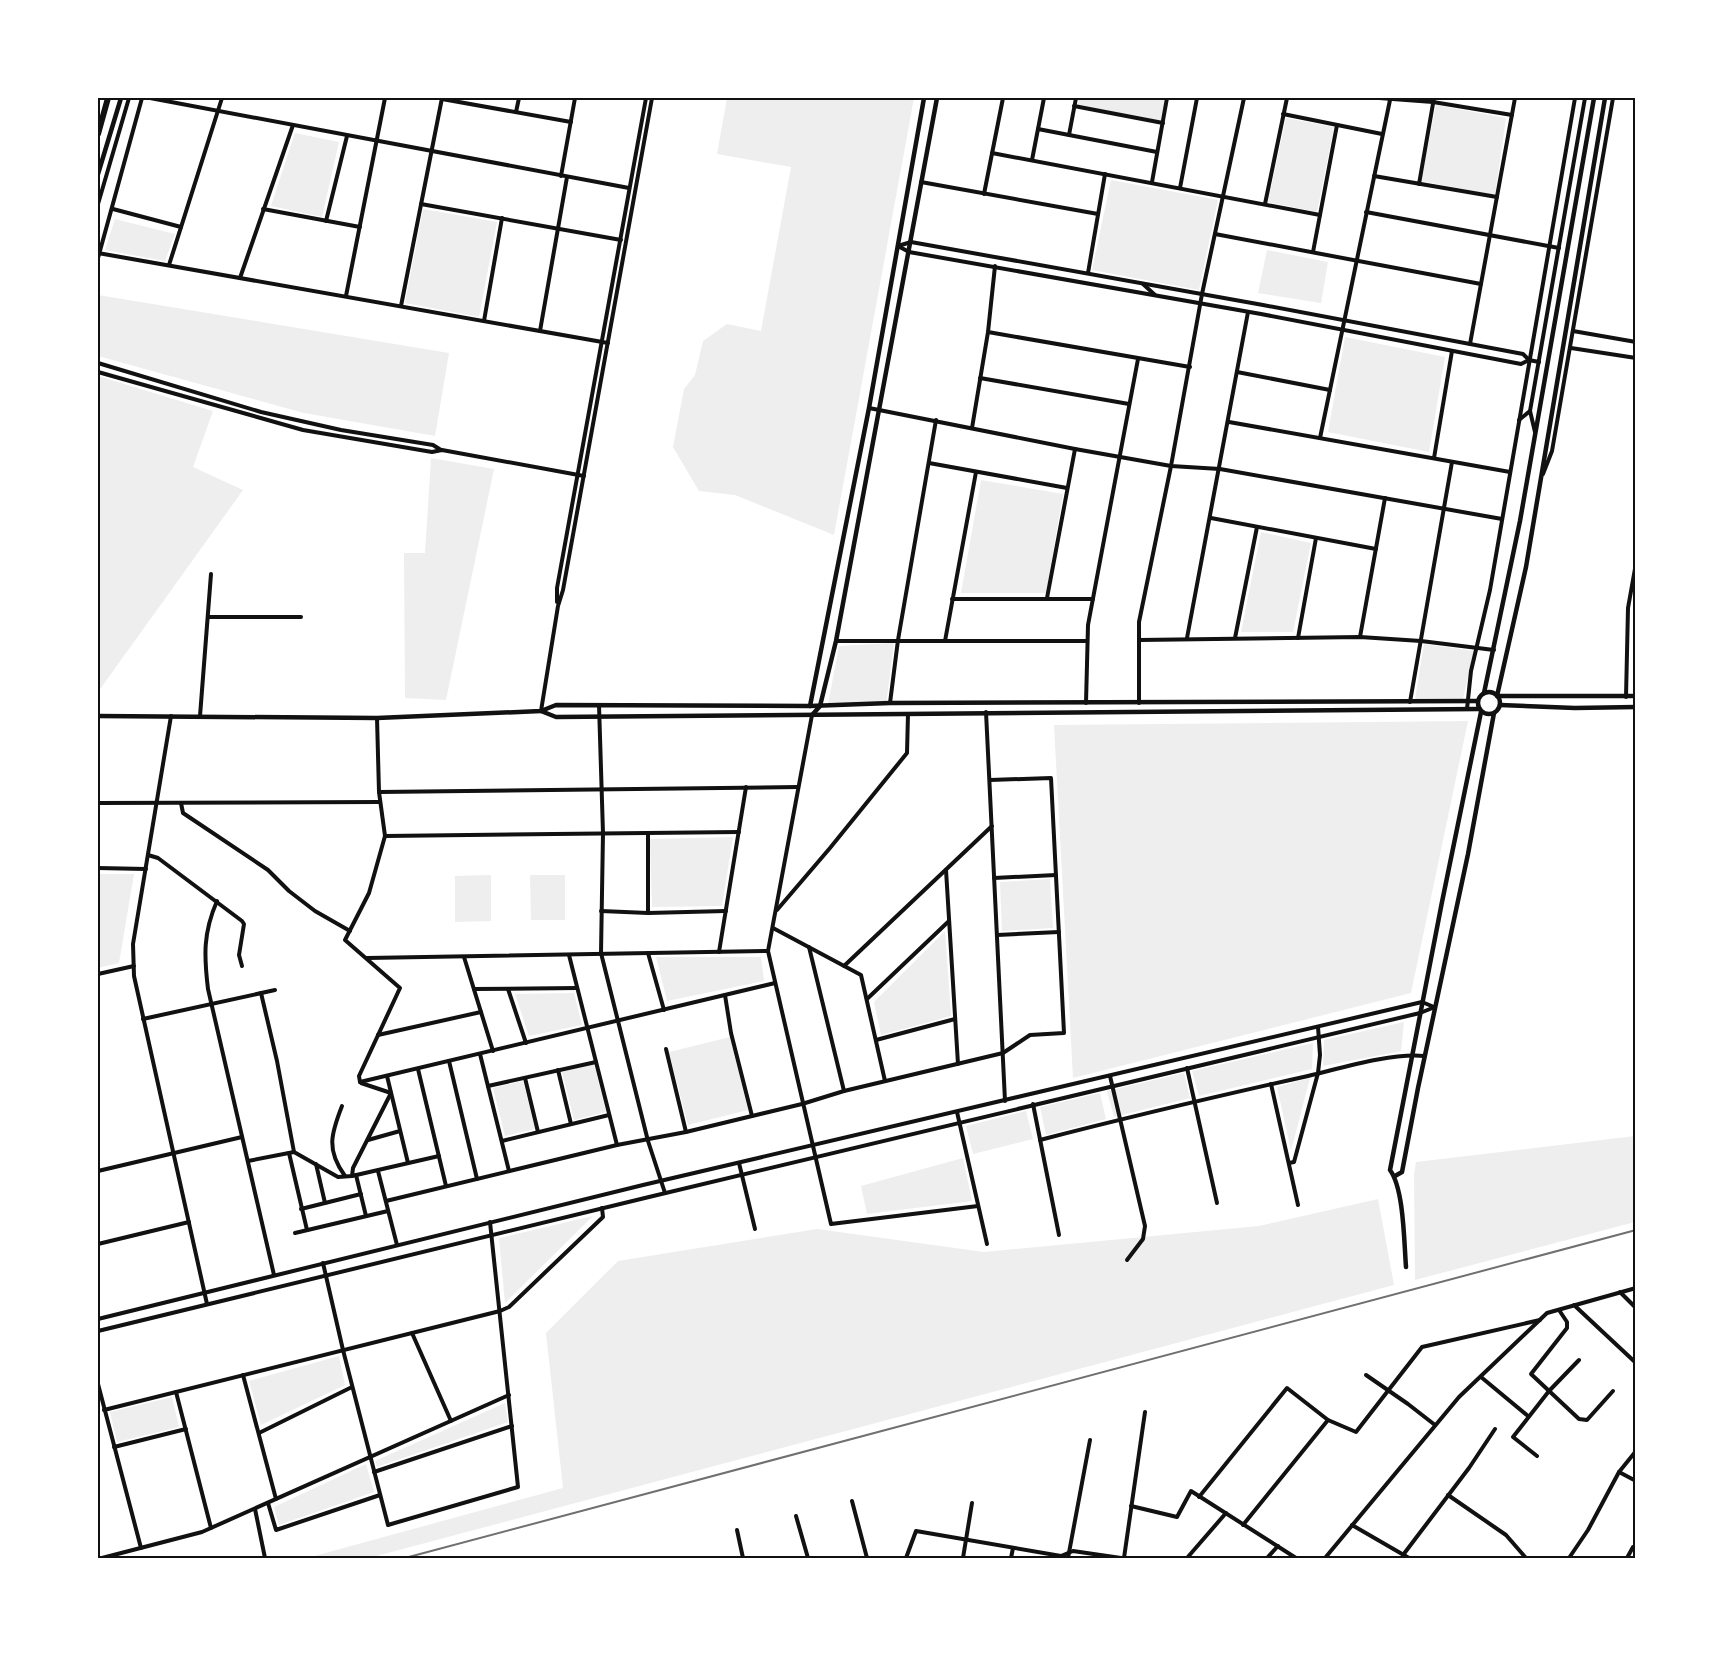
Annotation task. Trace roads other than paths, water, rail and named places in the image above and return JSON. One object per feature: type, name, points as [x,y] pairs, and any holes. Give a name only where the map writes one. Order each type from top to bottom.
[{"type":"highway","points":[[98,134],[108,98]]},
{"type":"street","points":[[98,174],[121,98]]},
{"type":"street","points":[[98,204],[129,98]]},
{"type":"street","points":[[142,98],[113,209],[98,255],[346,296],[608,344]]},
{"type":"street","points":[[150,98],[630,188]]},
{"type":"street","points":[[168,266],[222,98]]},
{"type":"street","points":[[346,296],[385,98]]},
{"type":"street","points":[[401,306],[442,98],[571,122]]},
{"type":"street","points":[[516,112],[519,98]]},
{"type":"street","points":[[561,176],[575,98]]},
{"type":"street","points":[[558,606],[557,588],[646,98]]},
{"type":"street","points":[[541,711],[558,606],[563,590],[652,98]]},
{"type":"street","points":[[924,98],[869,408],[810,706],[812,714],[768,951],[831,1224],[978,1206]]},
{"type":"street","points":[[812,714],[820,705],[836,641],[937,98]]},
{"type":"street","points":[[984,194],[1003,98]]},
{"type":"street","points":[[1032,160],[1044,98]]},
{"type":"street","points":[[1069,135],[1076,98]]},
{"type":"street","points":[[1152,183],[1167,98]]},
{"type":"street","points":[[1180,188],[1197,98]]},
{"type":"street","points":[[1139,703],[1139,622],[1190,367],[1202,294],[1244,98]]},
{"type":"street","points":[[1265,204],[1287,98]]},
{"type":"street","points":[[1379,98],[1433,100],[1512,115]]},
{"type":"street","points":[[1470,344],[1515,98]]},
{"type":"street","points":[[1467,709],[1476,649],[1490,590],[1575,98]]},
{"type":"street","points":[[1536,433],[1530,411],[1585,98]]},
{"type":"street","points":[[1406,1267],[1402,1214],[1395,1176],[1390,1170],[1480,710],[1478,701],[1484,693],[1494,650],[1536,433],[1594,98]]},
{"type":"street","points":[[1500,705],[1497,696],[1526,567],[1605,98]]},
{"type":"street","points":[[1541,480],[1552,451],[1613,98]]},
{"type":"street","points":[[1320,438],[1390,100]]},
{"type":"street","points":[[1419,184],[1433,100]]},
{"type":"street","points":[[1074,106],[1162,123]]},
{"type":"street","points":[[1282,114],[1382,134]]},
{"type":"street","points":[[1313,252],[1336,124]]},
{"type":"street","points":[[240,278],[292,125]]},
{"type":"street","points":[[1038,129],[1157,152]]},
{"type":"street","points":[[326,221],[347,136]]},
{"type":"street","points":[[992,153],[1320,215]]},
{"type":"street","points":[[1088,273],[1105,174]]},
{"type":"street","points":[[1374,176],[1497,197]]},
{"type":"street","points":[[540,331],[567,177]]},
{"type":"street","points":[[921,182],[1098,214]]},
{"type":"street","points":[[421,204],[627,241]]},
{"type":"street","points":[[113,209],[181,227]]},
{"type":"street","points":[[263,209],[360,227]]},
{"type":"street","points":[[1366,212],[1548,248],[1559,248]]},
{"type":"street","points":[[484,321],[502,218]]},
{"type":"street","points":[[1215,234],[1481,284]]},
{"type":"street","points":[[898,246],[910,242],[1088,273],[1523,354],[1529,360],[1539,362]]},
{"type":"street","points":[[898,246],[909,252],[1248,312],[1521,364],[1529,360]]},
{"type":"street","points":[[972,428],[988,332],[995,267]]},
{"type":"street","points":[[1143,283],[1157,297]]},
{"type":"street","points":[[1187,639],[1248,312]]},
{"type":"street","points":[[988,332],[1190,367]]},
{"type":"street","points":[[1574,332],[1635,342]]},
{"type":"street","points":[[1571,348],[1635,358]]},
{"type":"street","points":[[1434,458],[1452,351]]},
{"type":"street","points":[[1086,703],[1088,625],[1138,359]]},
{"type":"street","points":[[98,363],[261,412],[342,430],[434,445],[442,450],[584,476]]},
{"type":"street","points":[[98,372],[303,430],[432,452],[442,450]]},
{"type":"street","points":[[1238,372],[1330,390]]},
{"type":"street","points":[[980,378],[1129,404]]},
{"type":"street","points":[[869,408],[1075,449],[1171,465],[1220,469],[1502,519]]},
{"type":"street","points":[[1518,420],[1530,411]]},
{"type":"street","points":[[890,703],[898,640],[936,420]]},
{"type":"street","points":[[1229,422],[1510,472]]},
{"type":"street","points":[[1047,598],[1075,449]]},
{"type":"street","points":[[1410,702],[1452,462]]},
{"type":"street","points":[[929,463],[1067,488]]},
{"type":"street","points":[[945,641],[976,472]]},
{"type":"street","points":[[1360,637],[1385,498]]},
{"type":"street","points":[[1210,518],[1376,549]]},
{"type":"street","points":[[1235,638],[1257,527]]},
{"type":"street","points":[[1298,638],[1316,538]]},
{"type":"street","points":[[1626,696],[1628,608],[1635,563]]},
{"type":"street","points":[[200,716],[211,574]]},
{"type":"street","points":[[952,599],[1093,599]]},
{"type":"street","points":[[1628,608],[1635,608]]},
{"type":"street","points":[[208,617],[301,616]]},
{"type":"street","points":[[1138,640],[1360,637],[1421,641],[1494,650]]},
{"type":"street","points":[[836,641],[1087,642]]},
{"type":"street","points":[[1484,693],[1491,692],[1497,696],[1635,696]]},
{"type":"street","points":[[98,716],[378,718],[541,711],[556,705],[810,706],[890,703],[1478,701]]},
{"type":"street","points":[[599,705],[603,789],[602,953],[648,1141],[665,1193]]},
{"type":"street","points":[[1500,705],[1635,707]]},
{"type":"street","points":[[1395,1176],[1402,1172],[1424,1056],[1468,854],[1494,713],[1500,705]]},
{"type":"street","points":[[541,711],[556,717],[1467,709],[1480,710],[1486,714],[1494,713]]},
{"type":"street","points":[[986,712],[1005,1101]]},
{"type":"street","points":[[776,910],[907,753],[908,714]]},
{"type":"street","points":[[171,716],[134,944],[134,966],[143,1019],[207,1304]]},
{"type":"street","points":[[360,1082],[358,1076],[400,988],[345,940],[369,894],[385,836],[379,792],[378,718]]},
{"type":"street","points":[[386,1201],[617,1145],[648,1141],[686,1132],[1003,1053],[1030,1035],[1064,1033],[1051,778],[990,780]]},
{"type":"street","points":[[719,952],[746,787]]},
{"type":"street","points":[[379,792],[798,787]]},
{"type":"street","points":[[98,802],[380,802]]},
{"type":"street","points":[[181,803],[183,813],[268,870],[289,891],[315,911],[350,931]]},
{"type":"street","points":[[844,966],[992,826]]},
{"type":"street","points":[[385,836],[739,832]]},
{"type":"street","points":[[648,833],[648,913]]},
{"type":"street","points":[[148,855],[158,858],[244,923],[239,955],[242,966]]},
{"type":"street","points":[[98,868],[146,869]]},
{"type":"street","points":[[946,869],[958,1064]]},
{"type":"street","points":[[994,878],[1056,875]]},
{"type":"street","points":[[217,901],[208,922],[204,957],[212,1004],[274,1275]]},
{"type":"street","points":[[602,911],[648,913],[726,911]]},
{"type":"street","points":[[867,999],[949,920]]},
{"type":"street","points":[[772,928],[861,975],[885,1081]]},
{"type":"street","points":[[997,935],[1059,932]]},
{"type":"street","points":[[809,947],[844,1091]]},
{"type":"street","points":[[366,958],[768,951]]},
{"type":"street","points":[[648,953],[664,1010]]},
{"type":"street","points":[[569,954],[617,1145]]},
{"type":"street","points":[[464,957],[493,1051]]},
{"type":"street","points":[[98,974],[134,966]]},
{"type":"street","points":[[360,1082],[775,983]]},
{"type":"street","points":[[474,989],[578,988]]},
{"type":"street","points":[[508,989],[526,1043]]},
{"type":"street","points":[[143,1019],[275,990]]},
{"type":"street","points":[[261,993],[277,1061],[301,1209],[307,1230]]},
{"type":"street","points":[[725,995],[731,1034],[752,1116]]},
{"type":"street","points":[[98,1319],[662,1180],[1422,1002],[1435,1008]]},
{"type":"street","points":[[98,1331],[1435,1008]]},
{"type":"street","points":[[378,1035],[481,1012]]},
{"type":"street","points":[[876,1040],[955,1019]]},
{"type":"street","points":[[1289,1163],[1294,1162],[1318,1073],[1318,1027]]},
{"type":"street","points":[[666,1049],[686,1132]]},
{"type":"street","points":[[480,1054],[510,1171]]},
{"type":"street","points":[[1040,1140],[1194,1101],[1318,1073],[1412,1055],[1424,1056]]},
{"type":"street","points":[[448,1061],[477,1179]]},
{"type":"street","points":[[488,1086],[596,1062]]},
{"type":"street","points":[[418,1068],[446,1186]]},
{"type":"street","points":[[1187,1068],[1217,1203]]},
{"type":"street","points":[[558,1070],[571,1124]]},
{"type":"street","points":[[387,1076],[408,1163]]},
{"type":"street","points":[[1110,1076],[1145,1226],[1143,1239],[1127,1260]]},
{"type":"street","points":[[525,1078],[538,1132]]},
{"type":"street","points":[[360,1082],[391,1094]]},
{"type":"street","points":[[1271,1084],[1298,1205]]},
{"type":"street","points":[[366,1216],[353,1168],[391,1094]]},
{"type":"street","points":[[1033,1104],[1059,1235]]},
{"type":"street","points":[[342,1106],[331,1147],[335,1162],[346,1177]]},
{"type":"street","points":[[957,1112],[987,1244]]},
{"type":"street","points":[[502,1141],[609,1115]]},
{"type":"street","points":[[368,1140],[400,1131]]},
{"type":"street","points":[[98,1171],[242,1137]]},
{"type":"street","points":[[248,1161],[292,1153],[338,1177],[346,1177],[439,1156]]},
{"type":"street","points":[[739,1162],[755,1229]]},
{"type":"street","points":[[316,1164],[325,1203]]},
{"type":"street","points":[[378,1171],[397,1245]]},
{"type":"street","points":[[301,1209],[361,1194]]},
{"type":"street","points":[[104,1410],[500,1311],[509,1307],[603,1217],[602,1208]]},
{"type":"street","points":[[295,1233],[388,1211]]},
{"type":"street","points":[[98,1245],[189,1222]]},
{"type":"street","points":[[324,1263],[352,1387],[388,1525],[518,1486],[490,1222]]},
{"type":"street","points":[[1325,1558],[1460,1397],[1547,1313],[1635,1288]]},
{"type":"street","points":[[1620,1292],[1635,1308]]},
{"type":"street","points":[[1574,1305],[1635,1363]]},
{"type":"street","points":[[1559,1310],[1567,1322],[1567,1328],[1531,1374],[1579,1419],[1587,1420],[1613,1391]]},
{"type":"street","points":[[1199,1497],[1287,1388],[1328,1420],[1356,1432],[1422,1347],[1540,1320]]},
{"type":"street","points":[[412,1333],[451,1421]]},
{"type":"street","points":[[1537,1456],[1513,1437],[1549,1390],[1579,1360]]},
{"type":"street","points":[[243,1375],[276,1499]]},
{"type":"street","points":[[1366,1375],[1435,1425]]},
{"type":"street","points":[[1481,1377],[1528,1416]]},
{"type":"street","points":[[98,1384],[141,1548]]},
{"type":"street","points":[[259,1433],[352,1387]]},
{"type":"street","points":[[176,1392],[211,1528]]},
{"type":"street","points":[[102,1558],[211,1528],[509,1395]]},
{"type":"street","points":[[906,1558],[916,1531],[1061,1556],[1068,1556],[1073,1551],[1123,1558],[1145,1412]]},
{"type":"street","points":[[1243,1525],[1328,1420]]},
{"type":"street","points":[[374,1472],[512,1426]]},
{"type":"street","points":[[1403,1555],[1469,1468],[1495,1428]]},
{"type":"street","points":[[114,1446],[186,1429]]},
{"type":"street","points":[[1068,1556],[1090,1440]]},
{"type":"street","points":[[1569,1558],[1588,1530],[1619,1472],[1635,1451]]},
{"type":"street","points":[[1619,1472],[1635,1481]]},
{"type":"street","points":[[1131,1506],[1177,1517],[1191,1491],[1296,1558]]},
{"type":"street","points":[[268,1503],[276,1530],[380,1495]]},
{"type":"street","points":[[1448,1495],[1506,1535],[1527,1558]]},
{"type":"street","points":[[852,1501],[867,1558]]},
{"type":"street","points":[[963,1558],[972,1503]]},
{"type":"street","points":[[255,1509],[265,1558]]},
{"type":"street","points":[[1187,1558],[1226,1513]]},
{"type":"street","points":[[796,1516],[808,1558]]},
{"type":"street","points":[[1352,1525],[1408,1558]]},
{"type":"street","points":[[737,1530],[743,1558]]},
{"type":"street","points":[[1267,1558],[1278,1546]]},
{"type":"street","points":[[1627,1558],[1633,1547],[1635,1548]]},
{"type":"street","points":[[1011,1558],[1013,1548]]},
{"type":"railway","points":[[405,1558],[1636,1230]]}]
